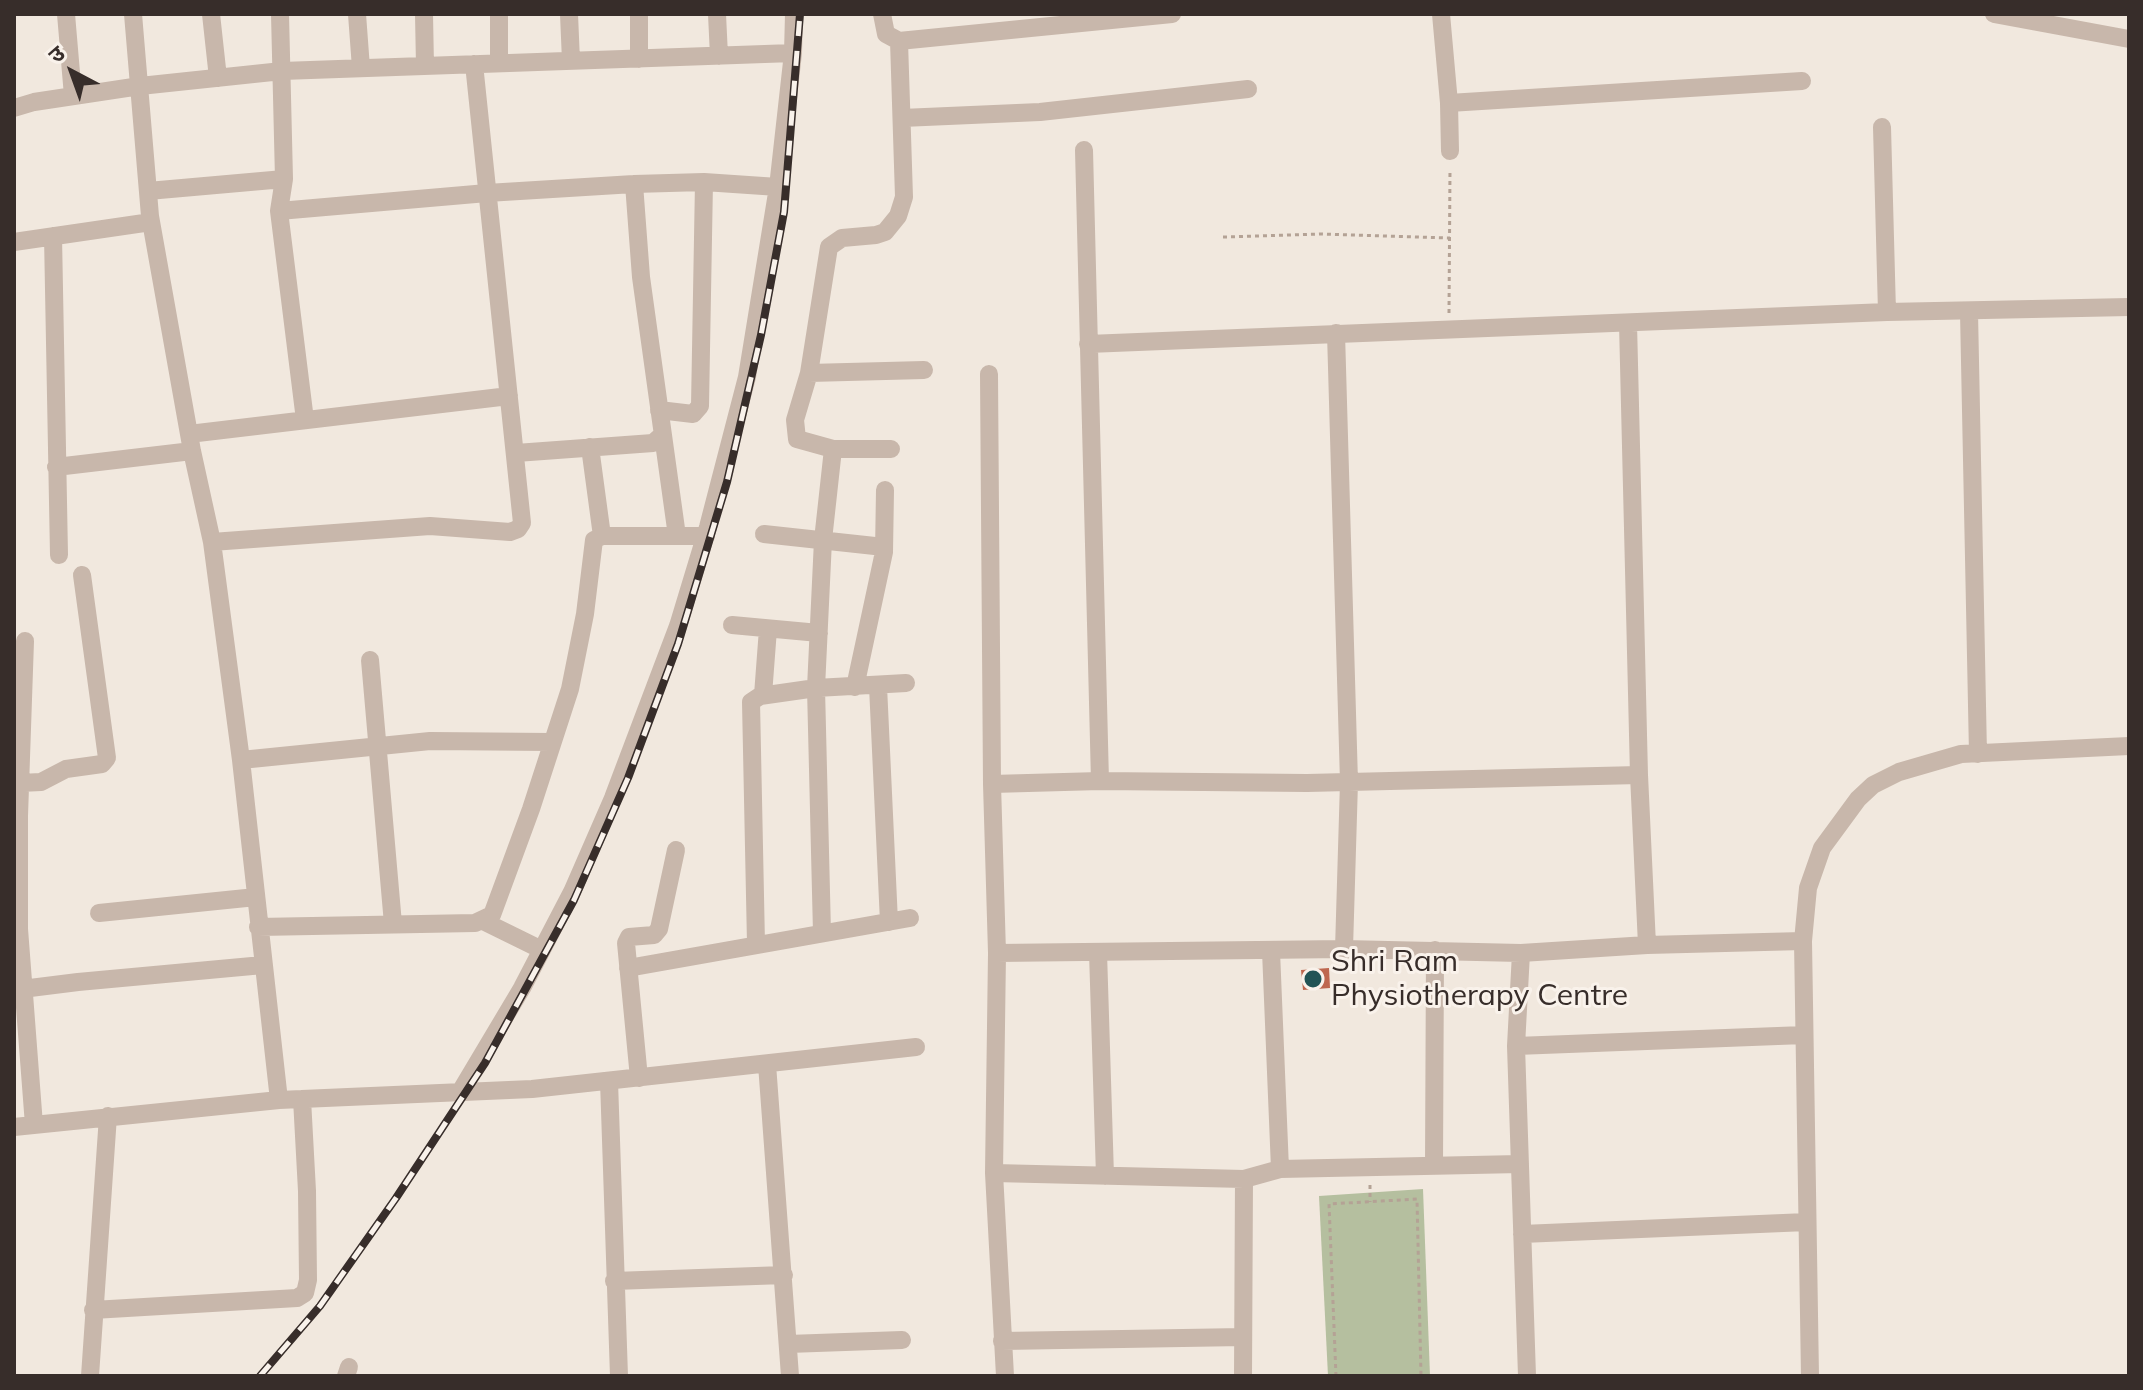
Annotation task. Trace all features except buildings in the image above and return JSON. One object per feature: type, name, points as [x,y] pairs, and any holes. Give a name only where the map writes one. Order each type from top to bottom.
[{"type":"street","points":[[66,14],[73,96]]},
{"type":"street","points":[[133,14],[151,222],[190,442],[212,542],[241,760],[279,1100]]},
{"type":"street","points":[[211,14],[218,78]]},
{"type":"street","points":[[280,14],[284,179],[279,211],[305,420]]},
{"type":"street","points":[[357,14],[361,68]]},
{"type":"street","points":[[424,14],[425,66]]},
{"type":"street","points":[[499,14],[499,63]]},
{"type":"street","points":[[569,14],[571,61]]},
{"type":"street","points":[[639,14],[639,59]]},
{"type":"street","points":[[717,14],[719,56]]},
{"type":"street","points":[[460,1092],[572,892],[613,798],[678,626],[706,536],[747,377],[778,187],[793,53],[794,14]]},
{"type":"street","points":[[882,14],[886,34],[899,41],[1078,18],[1172,14]]},
{"type":"street","points":[[967,14],[968,34]]},
{"type":"street","points":[[1441,14],[1450,151]]},
{"type":"street","points":[[1994,14],[2129,39]]},
{"type":"street","points":[[891,449],[833,449],[800,441],[795,435],[795,420],[809,373],[829,247],[842,238],[881,234],[898,216],[904,197],[899,41]]},
{"type":"street","points":[[14,108],[34,102],[140,86],[282,71],[793,53]]},
{"type":"street","points":[[212,542],[412,527],[515,531],[522,523],[474,64]]},
{"type":"street","points":[[1449,103],[1802,81]]},
{"type":"street","points":[[902,118],[1040,112],[1248,89]]},
{"type":"street","points":[[1882,127],[1887,312]]},
{"type":"street","points":[[1084,150],[1100,781]]},
{"type":"street","points":[[148,191],[284,179]]},
{"type":"street","points":[[279,211],[634,184],[704,182],[778,187]]},
{"type":"street","points":[[659,410],[693,414],[700,406],[704,182]]},
{"type":"street","points":[[634,184],[641,277],[677,536]]},
{"type":"street","points":[[14,242],[151,222]]},
{"type":"street","points":[[53,236],[59,555]]},
{"type":"street","points":[[1088,344],[1887,312],[2129,307]]},
{"type":"street","points":[[1969,312],[1978,754]]},
{"type":"street","points":[[1628,323],[1639,775],[1647,945]]},
{"type":"street","points":[[1336,333],[1349,782],[1344,949]]},
{"type":"street","points":[[809,373],[924,370]]},
{"type":"street","points":[[989,374],[992,784],[997,953],[994,1173],[1005,1376]]},
{"type":"street","points":[[56,467],[305,420],[509,396]]},
{"type":"street","points":[[516,453],[653,443],[661,436]]},
{"type":"street","points":[[590,447],[602,536]]},
{"type":"street","points":[[822,933],[816,688],[823,540],[833,449]]},
{"type":"street","points":[[855,687],[884,547],[885,490]]},
{"type":"street","points":[[764,534],[884,547]]},
{"type":"street","points":[[483,921],[492,915],[497,906],[579,654],[592,544],[602,536],[706,536]]},
{"type":"street","points":[[20,783],[41,782],[66,769],[99,765],[107,758],[82,575]]},
{"type":"street","points":[[732,625],[819,633]]},
{"type":"street","points":[[763,695],[768,629]]},
{"type":"street","points":[[25,641],[18,990],[34,1125]]},
{"type":"street","points":[[370,660],[393,924]]},
{"type":"street","points":[[756,944],[749,705],[756,697],[763,695],[816,688],[906,683]]},
{"type":"street","points":[[878,686],[889,922]]},
{"type":"street","points":[[241,760],[377,745],[454,741],[551,742]]},
{"type":"street","points":[[1810,1376],[1803,941],[1813,869],[1822,848],[1858,799],[1873,785],[1899,772],[1961,754],[2129,746]]},
{"type":"street","points":[[992,784],[1349,782],[1639,775]]},
{"type":"street","points":[[639,1078],[627,939],[654,935],[660,927],[676,850]]},
{"type":"street","points":[[99,913],[256,897]]},
{"type":"street","points":[[628,968],[910,918]]},
{"type":"street","points":[[258,927],[483,921],[542,950]]},
{"type":"street","points":[[997,953],[1344,949],[1521,953],[1647,945],[1803,941]]},
{"type":"street","points":[[1434,1165],[1435,950]]},
{"type":"street","points":[[1271,951],[1280,1169]]},
{"type":"street","points":[[1098,952],[1105,1176]]},
{"type":"street","points":[[1521,953],[1516,1046],[1527,1376]]},
{"type":"street","points":[[18,990],[263,965]]},
{"type":"street","points":[[1516,1046],[1804,1035]]},
{"type":"street","points":[[14,1127],[279,1100],[532,1089],[916,1047]]},
{"type":"street","points":[[767,1064],[790,1376]]},
{"type":"street","points":[[609,1081],[619,1376]]},
{"type":"street","points":[[93,1310],[297,1298],[305,1293],[308,1280],[307,1177],[302,1099]]},
{"type":"street","points":[[90,1376],[108,1116]]},
{"type":"street","points":[[994,1173],[1244,1179],[1280,1169],[1520,1164]]},
{"type":"street","points":[[1243,1376],[1244,1179]]},
{"type":"street","points":[[1522,1234],[1807,1222]]},
{"type":"street","points":[[614,1281],[784,1275]]},
{"type":"street","points":[[1002,1341],[1243,1337]]},
{"type":"street","points":[[788,1344],[902,1340]]},
{"type":"path","points":[[1449,329],[1450,151]]},
{"type":"path","points":[[1223,237],[1321,234],[1450,238]]},
{"type":"path","points":[[1336,1376],[1329,1204],[1417,1199],[1421,1376]]},
{"type":"green space","points":[[1423,1189],[1430,1376],[1328,1376],[1319,1196]]},
{"type":"railway","points":[[260,1376],[320,1306],[485,1063],[574,900],[628,778],[678,644],[727,482],[761,335],[784,212],[800,14]]},
{"type":"place","name":"Shri Ram Physiotherapy Centre","points":[[1313,979]]}]
